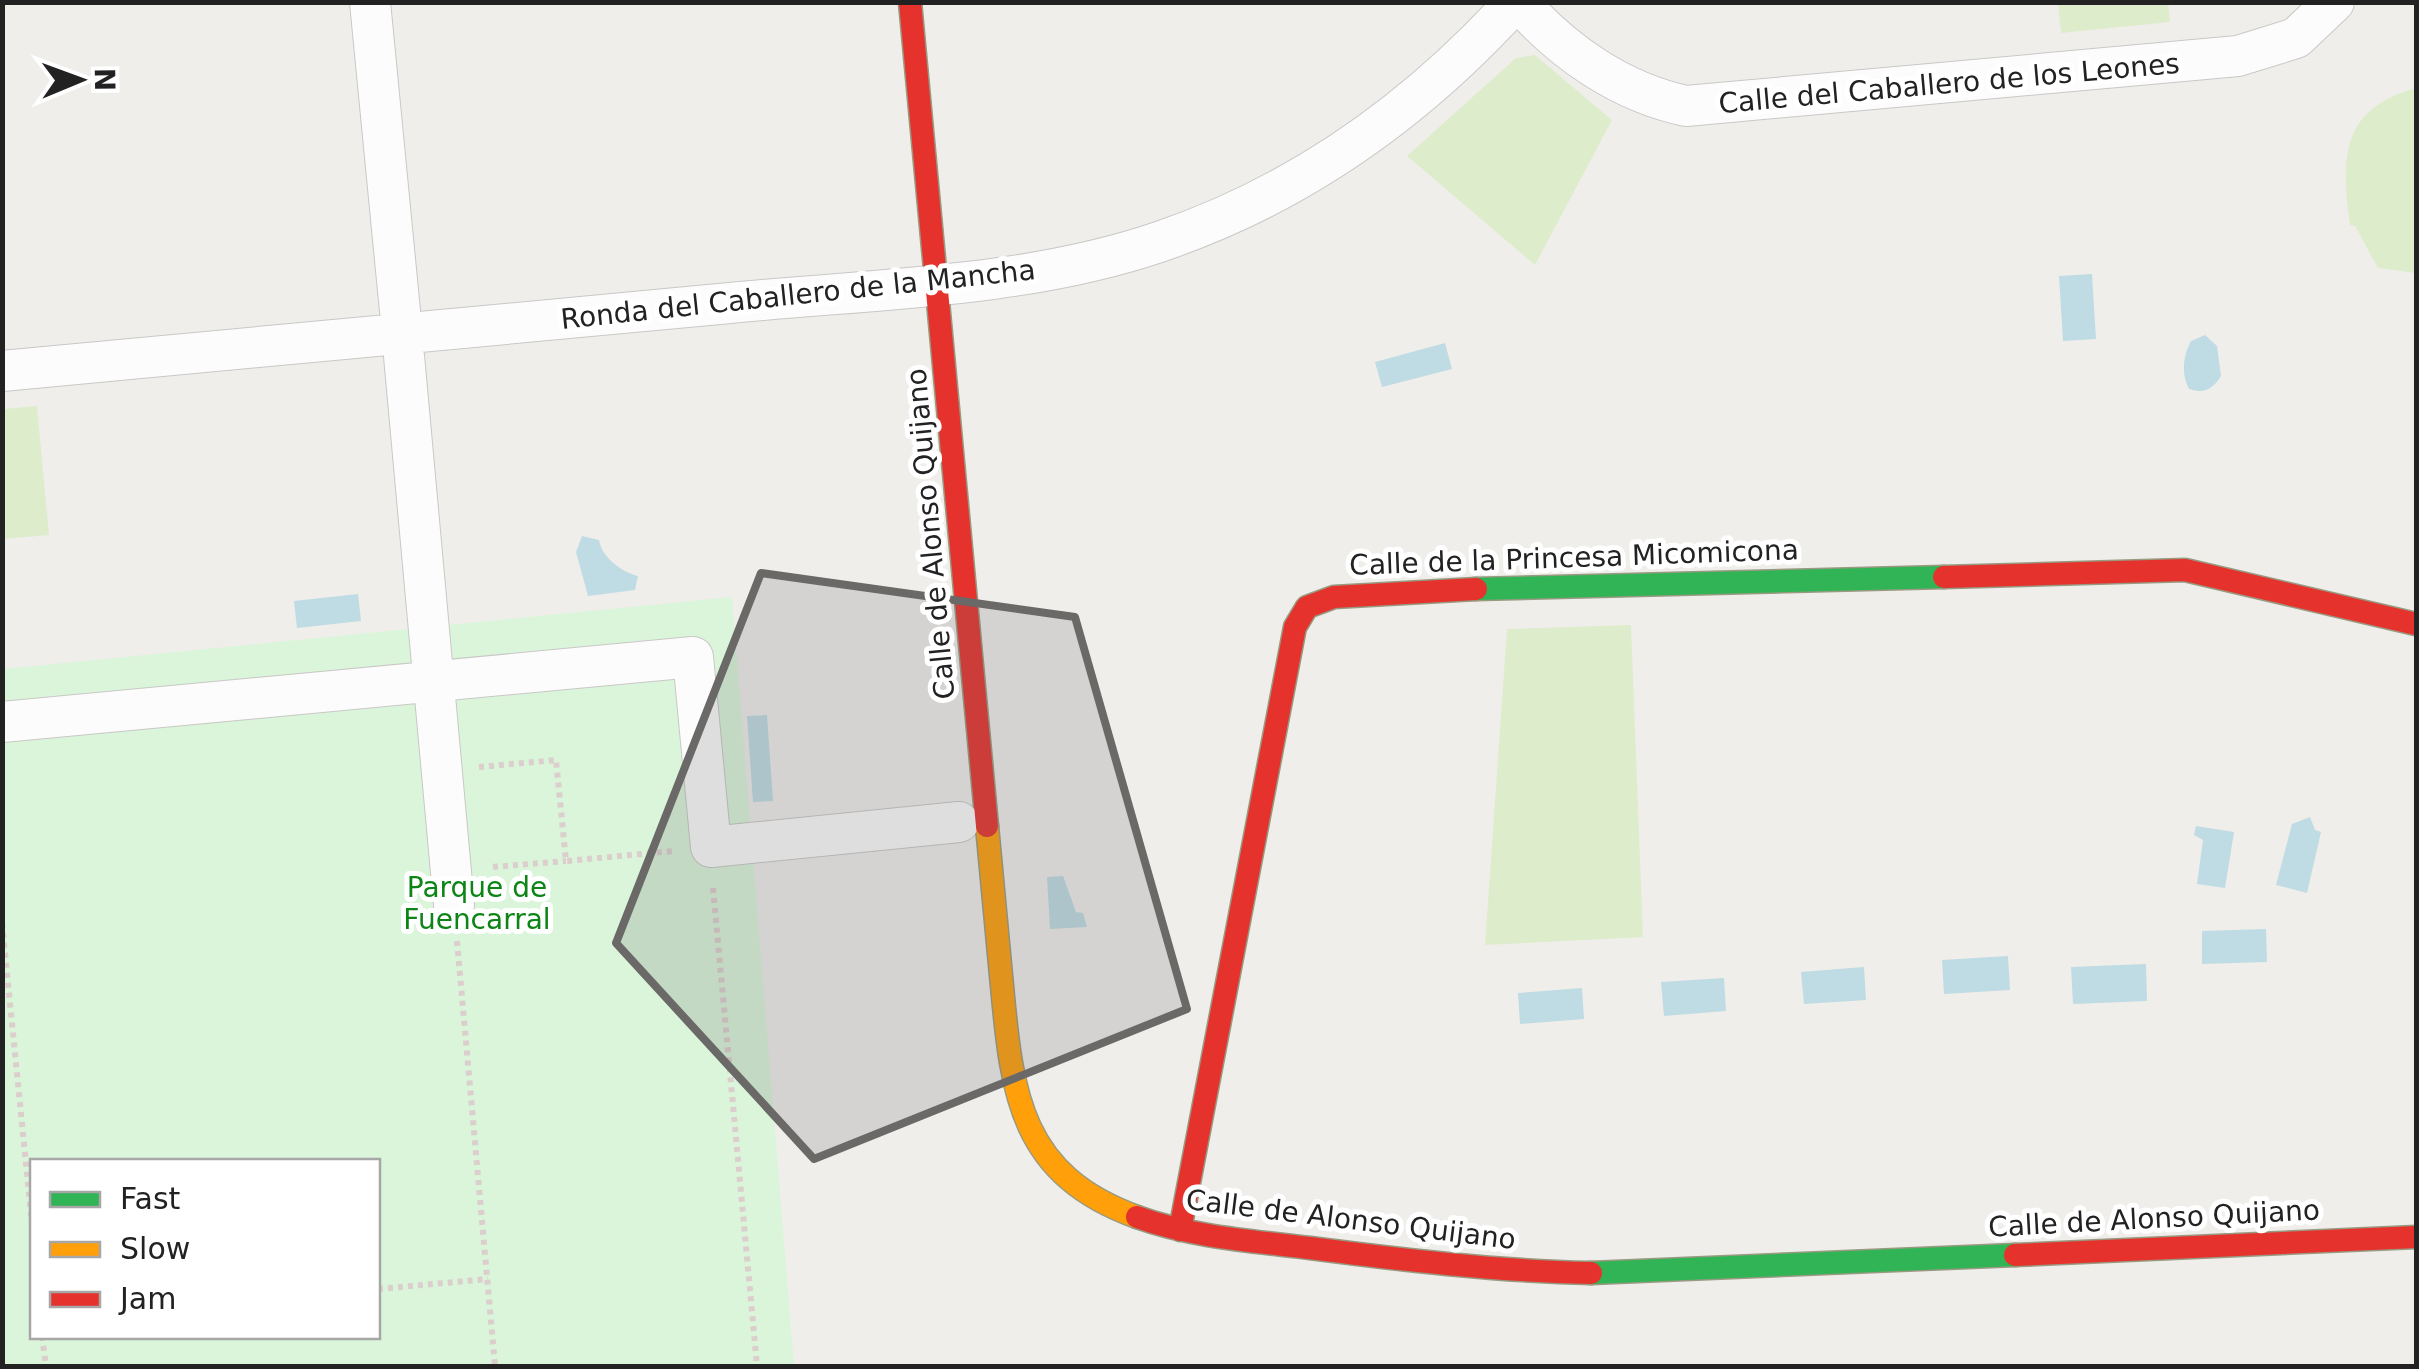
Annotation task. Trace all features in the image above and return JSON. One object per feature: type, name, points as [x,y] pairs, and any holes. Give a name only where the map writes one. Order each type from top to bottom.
[{"type":"street","points":[[370,2],[400,311]]},
{"type":"street","name":"Calle de Alonso Quijano","points":[[910,2],[1014,1094],[1024,1122],[1060,1172],[1086,1193],[1180,1230],[1446,1265],[1598,1273],[2416,1237]]},
{"type":"street","name":"Ronda del Caballero de la Mancha","points":[[2,371],[937,282],[1096,260],[1160,242],[1256,202],[1351,148],[1413,102],[1517,2]]},
{"type":"street","name":"Calle del Caballero de los Leones","points":[[1517,2],[1608,78],[1647,98],[1686,106],[1733,106],[2238,56],[2296,38],[2334,2]]},
{"type":"street","points":[[404,356],[452,888]]},
{"type":"street","name":"Calle de la Princesa Micomicona","points":[[1180,1230],[1295,627],[1307,607],[1334,597],[1449,590],[2185,570],[2416,624]]},
{"type":"street","points":[[2,722],[693,657],[711,847],[959,822]]},
{"type":"path","points":[[442,770],[556,760],[566,861]]},
{"type":"path","points":[[495,1366],[452,888],[566,861],[711,847],[757,1366]]},
{"type":"path","points":[[2,923],[30,1204]]},
{"type":"path","points":[[380,1289],[488,1279]]},
{"type":"path","points":[[42,1339],[46,1366]]},
{"type":"highlighted area","points":[[761,573],[1075,617],[1187,1009],[814,1159],[616,943]]},
{"type":"green space","points":[[2058,3],[2168,3],[2170,22],[2061,33]]},
{"type":"green space","points":[[1535,55],[1612,120],[1535,265],[1407,156],[1516,58]]},
{"type":"green space","points":[[2416,88],[2416,273],[2378,268],[2355,226],[2350,225],[2346,178],[2351,139],[2359,123],[2391,97]]},
{"type":"green space","points":[[37,406],[49,535],[3,539],[3,409]]},
{"type":"green space","name":"Parque de Fuencarral","points":[[732,597],[794,1366],[3,1366],[3,669]]},
{"type":"green space","points":[[1631,625],[1643,937],[1485,945],[1507,629]]},
{"type":"water","points":[[2092,274],[2096,339],[2063,341],[2059,276]]},
{"type":"water","points":[[2205,335],[2217,346],[2221,376],[2208,389],[2189,389],[2185,359],[2191,341]]},
{"type":"water","points":[[1445,343],[1452,369],[1382,387],[1375,362]]},
{"type":"water","points":[[582,536],[599,540],[614,563],[638,576],[635,590],[588,596],[576,552]]},
{"type":"water","points":[[358,594],[361,621],[297,628],[294,601]]},
{"type":"water","points":[[767,715],[773,801],[753,802],[747,716]]},
{"type":"water","points":[[2310,817],[2315,830],[2321,832],[2307,893],[2276,885],[2292,824]]},
{"type":"water","points":[[2196,826],[2234,832],[2225,888],[2197,884],[2203,840],[2194,835]]},
{"type":"water","points":[[1063,876],[1076,912],[1083,913],[1087,927],[1050,929],[1047,877]]},
{"type":"water","points":[[2266,929],[2267,962],[2202,964],[2202,931]]},
{"type":"water","points":[[2008,956],[2010,990],[1944,994],[1942,960]]},
{"type":"water","points":[[2146,964],[2147,1001],[2073,1004],[2071,967]]},
{"type":"water","points":[[1864,967],[1866,1000],[1804,1004],[1801,972]]},
{"type":"water","points":[[1724,978],[1726,1011],[1664,1016],[1661,982]]},
{"type":"water","points":[[1582,988],[1584,1019],[1520,1024],[1518,993]]},
{"type":"traffic: fast","points":[[1476,589],[1944,577]]},
{"type":"traffic: fast","points":[[1591,1273],[2015,1255]]},
{"type":"traffic: slow","points":[[987,826],[1011,1063],[1030,1127],[1046,1154],[1068,1179],[1098,1200],[1137,1217]]},
{"type":"traffic: jam","points":[[910,2],[987,826]]},
{"type":"traffic: jam","points":[[1944,577],[2185,570],[2416,624]]},
{"type":"traffic: jam","points":[[1180,1230],[1295,627],[1307,607],[1334,597],[1476,589]]},
{"type":"traffic: jam","points":[[1137,1217],[1201,1234],[1244,1240],[1450,1264],[1591,1273]]},
{"type":"traffic: jam","points":[[2015,1255],[2416,1237]]}]
